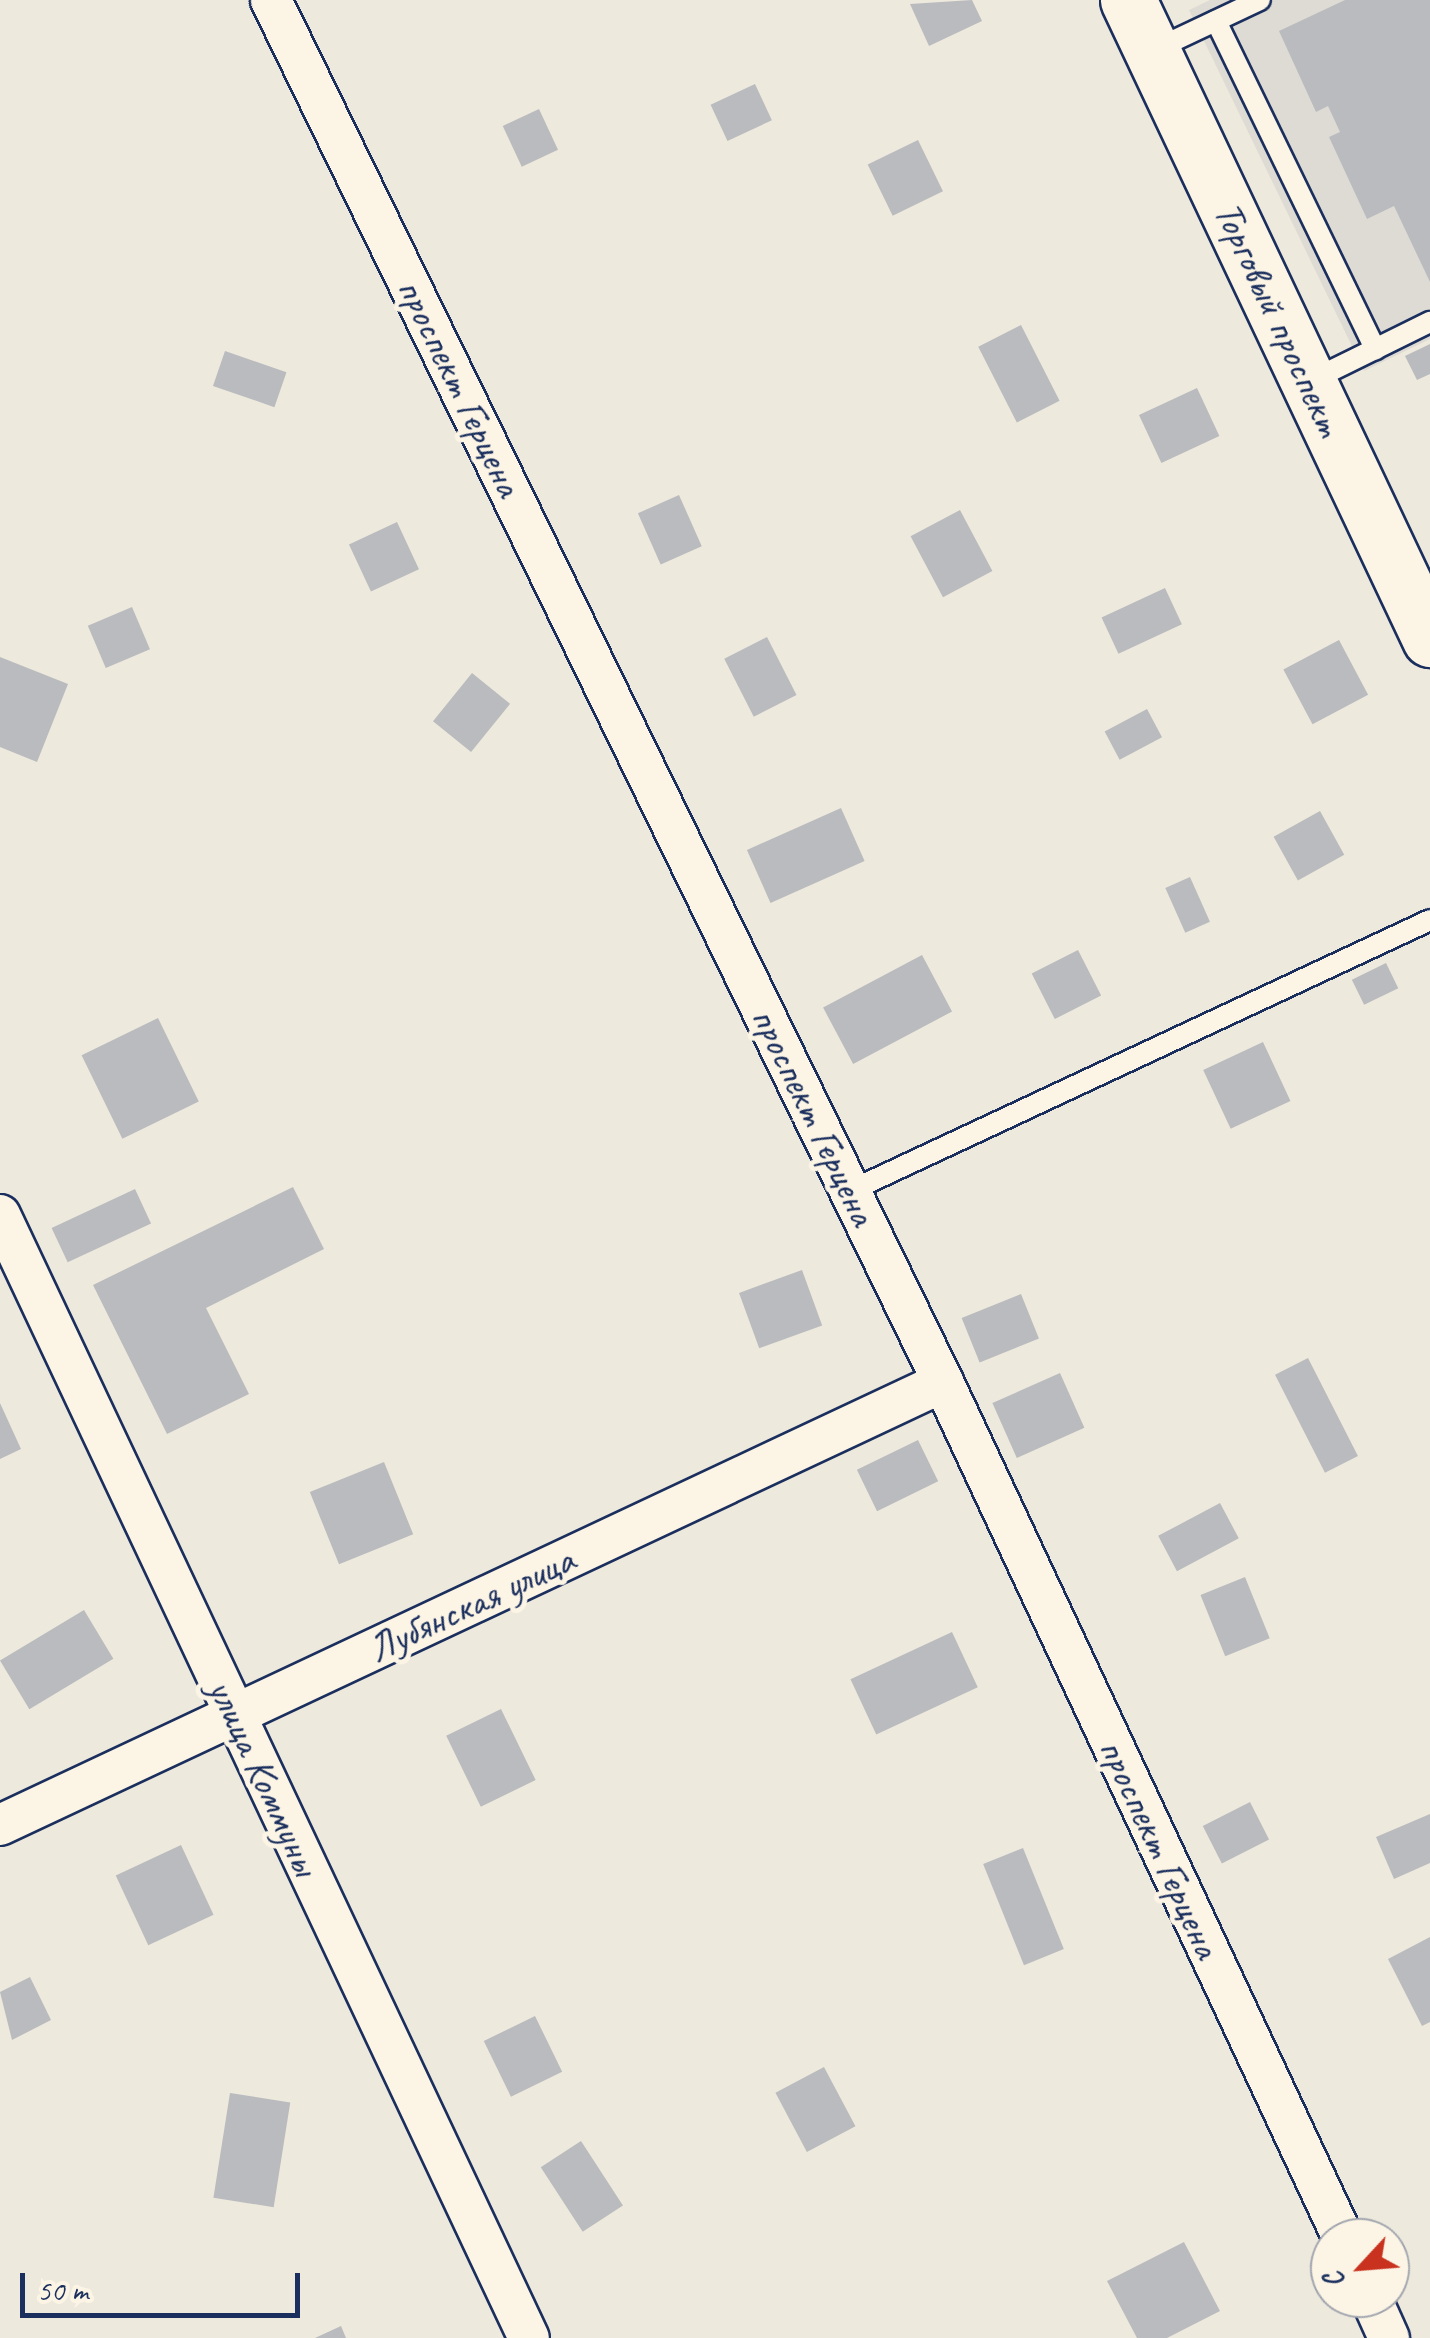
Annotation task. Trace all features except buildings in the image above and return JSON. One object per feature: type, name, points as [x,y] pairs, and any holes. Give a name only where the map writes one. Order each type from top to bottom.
[{"type":"street","name":"проспект Герцена","points":[[272,0],[942,1382],[1334,2218]]},
{"type":"street","name":"Торговый проспект","points":[[1128,0],[1430,639]]},
{"type":"street","name":"улица Коммуны","points":[[0,1215],[529,2338]]},
{"type":"street","name":"Лубянская улица","points":[[0,1825],[942,1382]]},
{"type":"lane","points":[[1152,51],[1260,0]]},
{"type":"lane","points":[[1216,21],[1375,349]]},
{"type":"lane","points":[[1308,382],[1430,322]]},
{"type":"lane","points":[[850,1191],[1430,920]]},
{"type":"shaded area","points":[[1210,0],[1430,0],[1430,339],[1364,371],[1189,10]]}]
